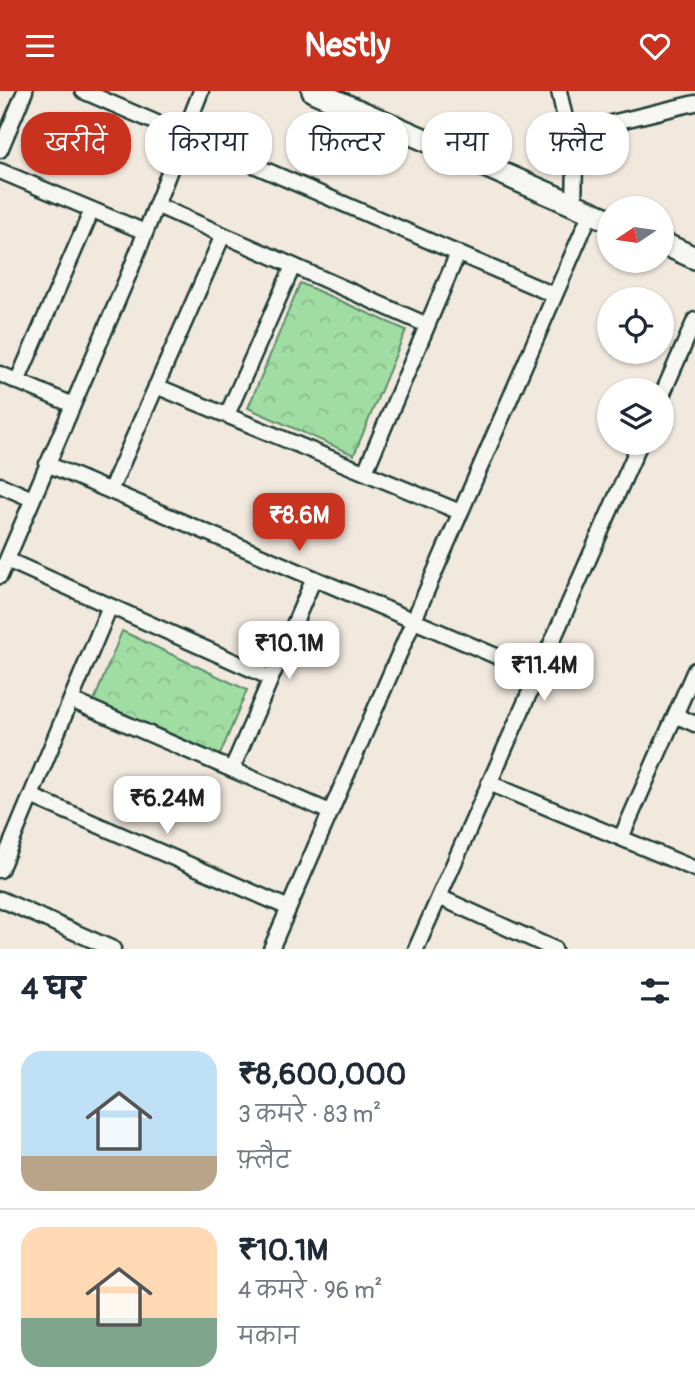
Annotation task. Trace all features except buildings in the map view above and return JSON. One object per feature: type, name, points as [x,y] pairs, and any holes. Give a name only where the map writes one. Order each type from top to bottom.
[{"type":"street","points":[[0,150],[25,91]]},
{"type":"street","points":[[83,91],[145,117]]},
{"type":"street","points":[[193,112],[201,91]]},
{"type":"street","points":[[313,91],[591,212]]},
{"type":"street","points":[[559,91],[564,112]]},
{"type":"street","points":[[629,119],[695,103]]},
{"type":"street","points":[[0,171],[145,232]]},
{"type":"street","points":[[272,172],[554,295]]},
{"type":"street","points":[[0,576],[168,175]]},
{"type":"street","points":[[271,949],[591,212],[579,175]]},
{"type":"street","points":[[156,205],[427,325]]},
{"type":"street","points":[[18,382],[92,209]]},
{"type":"street","points":[[110,491],[223,235]]},
{"type":"street","points":[[674,248],[695,258]]},
{"type":"street","points":[[365,472],[458,253]]},
{"type":"street","points":[[227,415],[293,266]]},
{"type":"street","points":[[672,378],[689,349],[695,320]]},
{"type":"street","points":[[0,374],[73,404]]},
{"type":"street","points":[[156,386],[460,512]]},
{"type":"street","points":[[416,949],[635,455]]},
{"type":"street","points":[[47,464],[538,674]]},
{"type":"street","points":[[0,485],[33,499]]},
{"type":"street","points":[[7,560],[271,678]]},
{"type":"street","points":[[232,769],[314,578]]},
{"type":"street","points":[[0,870],[110,606]]},
{"type":"street","points":[[621,838],[695,670]]},
{"type":"street","points":[[71,700],[330,812]]},
{"type":"street","points":[[675,715],[695,724]]},
{"type":"street","points":[[489,783],[695,869]]},
{"type":"street","points":[[31,796],[289,908]]},
{"type":"street","points":[[439,897],[555,949]]},
{"type":"street","points":[[0,899],[113,949]]},
{"type":"green space","points":[[300,283],[406,330],[354,455],[248,408]]},
{"type":"green space","points":[[122,631],[247,690],[220,755],[94,701]]}]
